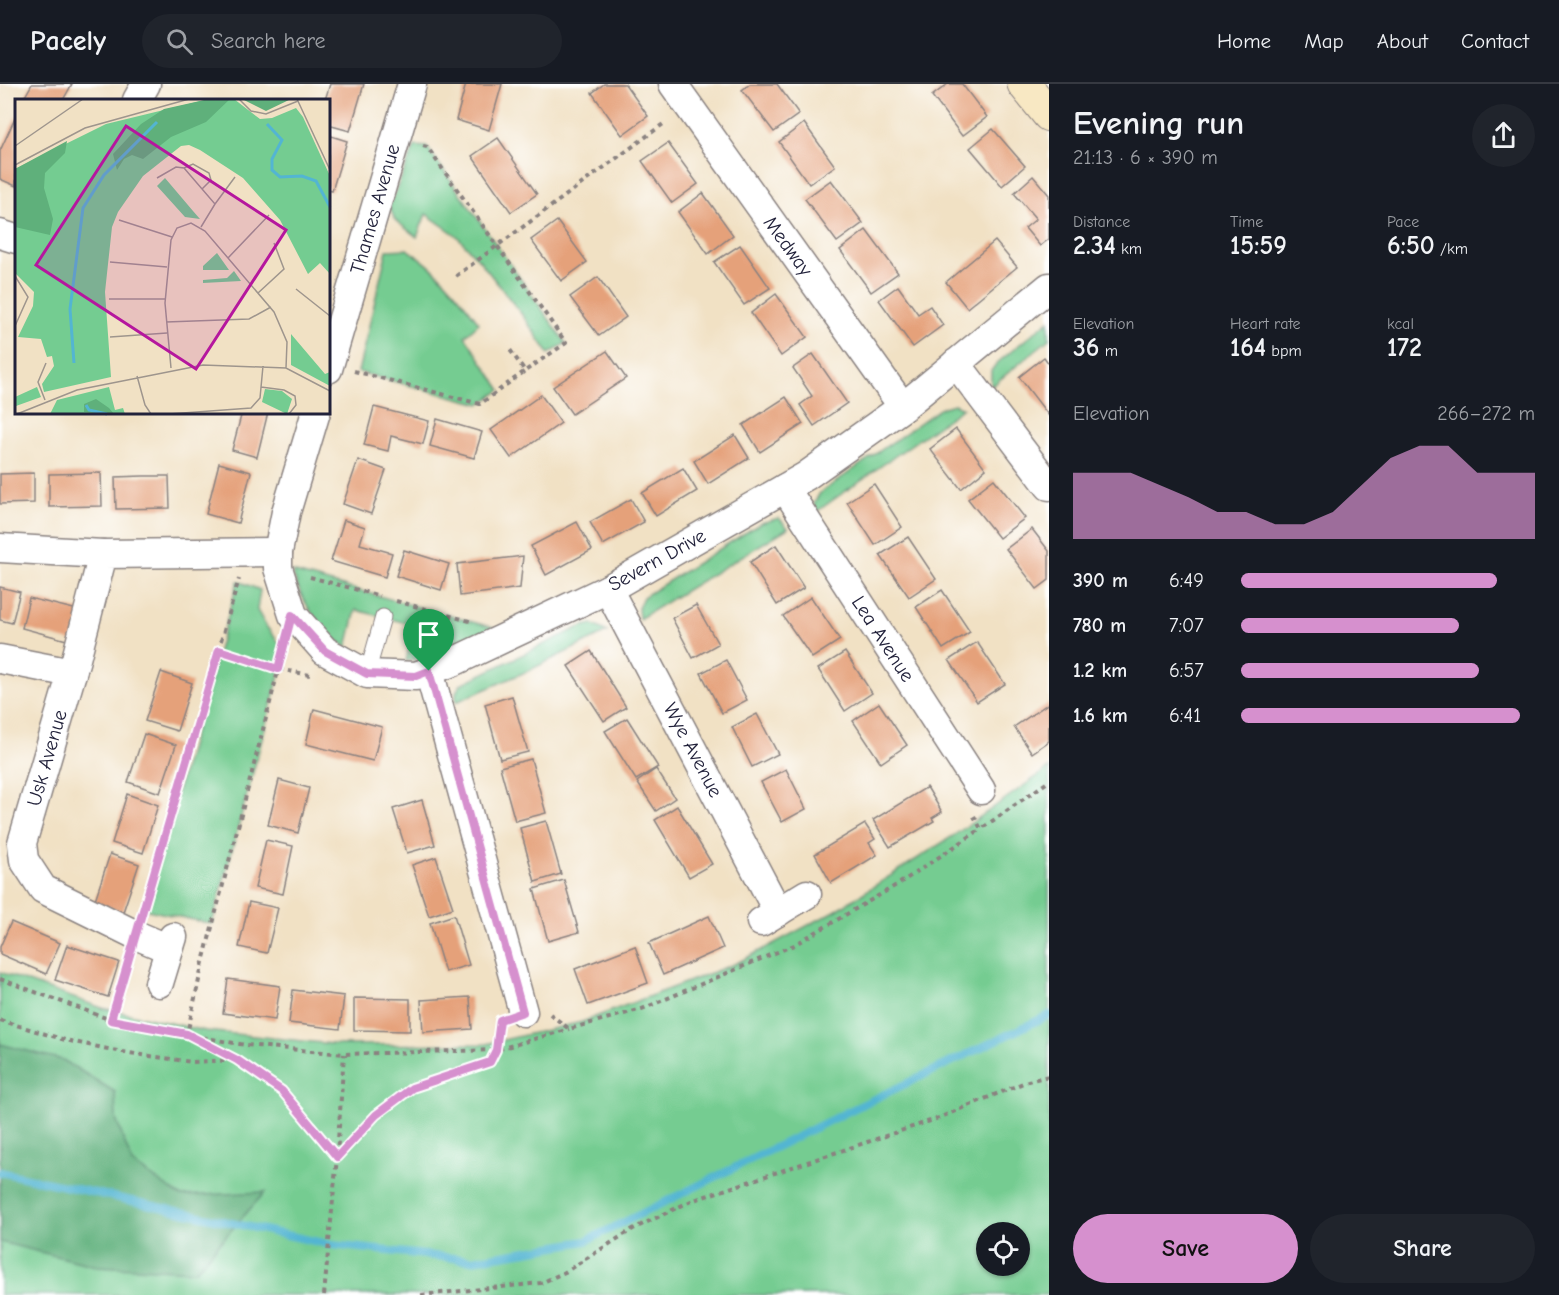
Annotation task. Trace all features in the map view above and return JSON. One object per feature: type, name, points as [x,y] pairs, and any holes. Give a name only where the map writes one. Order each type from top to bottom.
[{"type":"street","points":[[138,99],[146,84]]},
{"type":"street","name":"Thames Avenue","points":[[330,360],[339,292],[397,135],[412,84]]},
{"type":"street","points":[[1024,84],[1049,115]]},
{"type":"street","name":"Medway","points":[[680,95],[903,407]]},
{"type":"street","points":[[0,234],[15,239]]},
{"type":"street","name":"Severn Drive","points":[[278,552],[278,568],[292,615],[325,651],[367,674],[416,676],[453,662],[608,589],[806,476],[903,407],[1049,287]]},
{"type":"street","points":[[956,363],[1049,486]]},
{"type":"street","points":[[0,548],[103,554],[278,552],[286,512],[314,414]]},
{"type":"street","name":"Lea Avenue","points":[[785,488],[982,790]]},
{"type":"street","name":"Usk Avenue","points":[[103,554],[72,673],[11,839],[43,889],[136,935],[171,943],[159,983]]},
{"type":"street","name":"Wye Avenue","points":[[608,589],[769,917],[807,894]]},
{"type":"street","points":[[0,659],[72,673]]},
{"type":"street","points":[[429,671],[521,1013]]},
{"type":"lane","points":[[367,674],[383,617]]},
{"type":"path","points":[[456,276],[496,247],[680,95]]},
{"type":"path","points":[[330,367],[480,404],[566,343],[427,147],[397,135]]},
{"type":"path","points":[[508,347],[525,371]]},
{"type":"path","points":[[111,1020],[247,552]]},
{"type":"path","points":[[187,1034],[202,962],[292,615]]},
{"type":"path","points":[[219,650],[278,669],[315,676]]},
{"type":"path","points":[[0,979],[111,1020],[246,1045],[344,1054],[496,1050],[569,1029]]},
{"type":"path","points":[[337,1157],[376,1115],[412,1088],[490,1062],[521,1013]]},
{"type":"path","points":[[0,1020],[65,1040],[122,1052],[192,1062],[237,1060]]},
{"type":"path","points":[[187,1034],[237,1060],[282,1091],[337,1157]]},
{"type":"path","points":[[324,1295],[344,1054]]},
{"type":"path","points":[[421,1295],[541,1283],[565,1272],[633,1229],[691,1202],[936,1119],[1028,1081],[1049,1076]]},
{"type":"green space","points":[[415,146],[427,147],[566,343],[549,354],[523,316],[456,235],[426,214],[417,237],[395,220],[389,206]]},
{"type":"green space","points":[[407,249],[447,283],[479,323],[465,336],[501,390],[480,404],[358,372],[387,250]]},
{"type":"green space","points":[[1049,320],[1049,339],[991,387],[991,371],[996,364]]},
{"type":"green space","points":[[954,404],[963,408],[816,512],[814,503],[820,493],[941,408]]},
{"type":"green space","points":[[779,518],[788,528],[639,619],[638,608],[643,597],[761,523]]},
{"type":"green space","points":[[292,572],[502,630],[429,656],[406,661],[414,625],[356,610],[347,647],[320,624],[306,604]]},
{"type":"green space","points":[[238,581],[260,590],[257,610],[280,644],[281,669],[212,924],[143,909]]},
{"type":"green space","points":[[592,624],[607,632],[530,670],[456,702],[456,692],[461,684],[580,627]]},
{"type":"green space","points":[[1049,768],[1049,1295],[0,1295],[0,972],[102,1008],[206,1031],[342,1045],[486,1044],[582,1022],[737,963],[835,911],[953,836]]},
{"type":"green space","points":[[0,1044],[63,1060],[115,1092],[116,1119],[132,1163],[181,1196],[265,1192],[195,1271],[96,1266],[0,1242]]},
{"type":"building","points":[[32,84],[72,84],[64,99],[24,99]]},
{"type":"building","points":[[330,84],[364,84],[350,131],[330,126],[330,99],[325,99]]},
{"type":"building","points":[[466,84],[502,84],[489,130],[456,120]]},
{"type":"building","points":[[604,84],[625,84],[648,116],[622,135],[592,93]]},
{"type":"building","points":[[750,84],[777,84],[799,114],[774,132],[742,90]]},
{"type":"building","points":[[948,84],[962,84],[987,117],[962,136],[932,96]]},
{"type":"building","points":[[15,118],[15,186],[0,179],[0,151]]},
{"type":"building","points":[[804,123],[835,166],[809,184],[779,142]]},
{"type":"building","points":[[993,129],[1025,166],[1002,186],[970,148]]},
{"type":"building","points":[[330,136],[347,141],[332,191],[330,190]]},
{"type":"building","points":[[498,138],[537,194],[511,212],[472,156]]},
{"type":"building","points":[[668,143],[698,184],[672,203],[642,161]]},
{"type":"building","points":[[1033,176],[1049,195],[1049,239],[1040,246],[1025,228],[1036,219],[1014,193]]},
{"type":"building","points":[[831,180],[863,223],[837,242],[805,199]]},
{"type":"building","points":[[703,193],[733,235],[708,254],[678,212]]},
{"type":"building","points":[[557,221],[587,262],[561,281],[531,240]]},
{"type":"building","points":[[866,230],[898,273],[871,292],[840,250]]},
{"type":"building","points":[[995,241],[1017,267],[967,308],[946,282]]},
{"type":"building","points":[[740,245],[770,288],[744,305],[714,262]]},
{"type":"building","points":[[598,277],[626,317],[599,336],[570,297]]},
{"type":"building","points":[[898,286],[918,314],[930,306],[943,325],[913,347],[879,300]]},
{"type":"building","points":[[776,294],[807,337],[781,356],[751,313]]},
{"type":"building","points":[[607,351],[626,378],[572,414],[553,387]]},
{"type":"building","points":[[813,354],[847,403],[814,426],[800,405],[812,396],[793,368]]},
{"type":"building","points":[[1044,357],[1049,364],[1049,416],[1019,377]]},
{"type":"building","points":[[541,395],[561,423],[511,458],[491,430]]},
{"type":"building","points":[[786,397],[803,424],[760,452],[743,425]]},
{"type":"building","points":[[374,407],[429,421],[423,444],[391,436],[388,451],[364,445]]},
{"type":"building","points":[[241,414],[268,414],[257,457],[232,450]]},
{"type":"building","points":[[437,419],[482,432],[474,458],[430,446]]},
{"type":"building","points":[[956,429],[986,469],[961,489],[930,449]]},
{"type":"building","points":[[735,435],[749,458],[708,484],[694,461]]},
{"type":"building","points":[[358,460],[386,470],[371,514],[343,504]]},
{"type":"building","points":[[219,463],[251,472],[238,523],[206,514]]},
{"type":"building","points":[[683,468],[697,491],[656,516],[642,493]]},
{"type":"building","points":[[34,473],[34,503],[0,504],[0,474]]},
{"type":"building","points":[[101,473],[102,506],[49,507],[49,474]]},
{"type":"building","points":[[169,476],[170,508],[116,509],[115,477]]},
{"type":"building","points":[[994,479],[1025,518],[999,538],[968,499]]},
{"type":"building","points":[[874,484],[902,527],[875,545],[847,502]]},
{"type":"building","points":[[631,499],[644,522],[603,545],[590,522]]},
{"type":"building","points":[[344,520],[365,527],[360,544],[392,553],[385,577],[331,561]]},
{"type":"building","points":[[577,522],[592,550],[546,575],[531,546]]},
{"type":"building","points":[[1032,529],[1049,551],[1049,580],[1037,589],[1006,549]]},
{"type":"building","points":[[908,537],[936,579],[909,597],[880,555]]},
{"type":"building","points":[[776,545],[804,588],[777,605],[750,562]]},
{"type":"building","points":[[404,550],[449,564],[441,590],[396,576]]},
{"type":"building","points":[[523,556],[520,588],[460,596],[457,564]]},
{"type":"building","points":[[0,587],[20,592],[12,623],[0,620]]},
{"type":"building","points":[[942,590],[970,632],[943,649],[916,607]]},
{"type":"building","points":[[811,597],[840,640],[812,658],[783,616]]},
{"type":"building","points":[[29,598],[82,611],[74,642],[22,628]]},
{"type":"building","points":[[696,605],[718,644],[693,658],[672,618]]},
{"type":"building","points":[[977,642],[1005,684],[977,702],[949,660]]},
{"type":"building","points":[[591,651],[626,707],[604,721],[568,666]]},
{"type":"building","points":[[845,652],[872,693],[845,711],[818,669]]},
{"type":"building","points":[[726,660],[747,700],[722,713],[701,673]]},
{"type":"building","points":[[161,672],[192,683],[177,731],[145,721]]},
{"type":"building","points":[[512,696],[528,752],[500,759],[485,704]]},
{"type":"building","points":[[879,703],[907,745],[881,763],[853,721]]},
{"type":"building","points":[[1049,703],[1049,741],[1032,753],[1014,727]]},
{"type":"building","points":[[314,709],[382,727],[373,761],[306,744]]},
{"type":"building","points":[[757,714],[778,754],[752,767],[732,727]]},
{"type":"building","points":[[627,718],[658,767],[636,780],[605,731]]},
{"type":"building","points":[[144,734],[176,745],[160,793],[128,782]]},
{"type":"building","points":[[531,759],[546,813],[515,821],[500,767]]},
{"type":"building","points":[[656,769],[675,798],[656,811],[637,782]]},
{"type":"building","points":[[786,769],[806,809],[782,822],[761,782]]},
{"type":"building","points":[[279,780],[309,788],[298,833],[268,825]]},
{"type":"building","points":[[927,787],[942,812],[932,818],[934,821],[890,847],[873,820]]},
{"type":"building","points":[[127,794],[158,805],[143,853],[112,843]]},
{"type":"building","points":[[422,800],[435,845],[407,853],[393,809]]},
{"type":"building","points":[[677,806],[712,864],[689,877],[655,820]]},
{"type":"building","points":[[546,821],[561,874],[535,882],[520,828]]},
{"type":"building","points":[[865,824],[875,839],[869,843],[877,855],[831,883],[815,854]]},
{"type":"building","points":[[266,840],[293,846],[283,894],[255,888]]},
{"type":"building","points":[[110,854],[139,864],[123,912],[94,903]]},
{"type":"building","points":[[436,857],[453,908],[429,916],[412,865]]},
{"type":"building","points":[[564,880],[579,932],[548,941],[534,889]]},
{"type":"building","points":[[249,902],[278,908],[267,953],[239,947]]},
{"type":"building","points":[[454,915],[469,965],[445,972],[430,923]]},
{"type":"building","points":[[709,916],[723,948],[663,975],[649,943]]},
{"type":"building","points":[[11,922],[60,943],[46,974],[0,954],[0,947]]},
{"type":"building","points":[[67,945],[119,962],[108,997],[55,980]]},
{"type":"building","points":[[635,946],[648,983],[588,1005],[575,969]]},
{"type":"building","points":[[228,979],[280,986],[275,1020],[223,1013]]},
{"type":"building","points":[[293,990],[344,996],[340,1029],[289,1023]]},
{"type":"building","points":[[470,997],[472,1029],[423,1032],[421,1000]]},
{"type":"building","points":[[354,998],[410,999],[410,1031],[354,1030]]},
{"type":"waterway","points":[[0,1172],[332,1245],[472,1260],[586,1241],[1049,1015]]},
{"type":"route","points":[[292,615],[325,651],[367,674],[416,676],[429,671],[523,1012],[500,1020],[496,1050],[490,1062],[412,1088],[376,1115],[337,1157],[282,1091],[237,1060],[187,1034],[111,1020],[219,650],[278,669],[292,615]]}]
